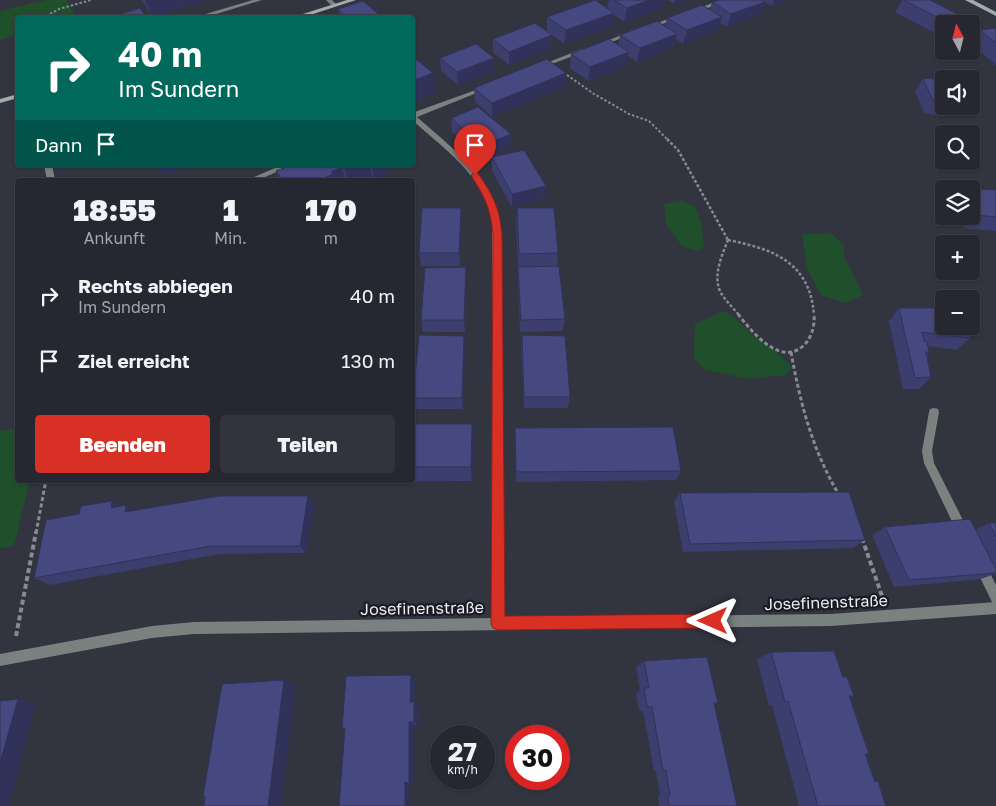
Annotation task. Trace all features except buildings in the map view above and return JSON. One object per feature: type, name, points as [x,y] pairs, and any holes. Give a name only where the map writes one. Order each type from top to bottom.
[{"type":"street","points":[[206,15],[259,0]]},
{"type":"street","points":[[329,0],[334,5]]},
{"type":"street","points":[[302,15],[353,0]]},
{"type":"street","points":[[596,46],[726,0]]},
{"type":"street","points":[[968,0],[996,14]]},
{"type":"street","points":[[532,70],[587,49]]},
{"type":"street","points":[[415,115],[495,84]]},
{"type":"street","points":[[0,101],[15,97]]},
{"type":"street","points":[[415,119],[475,175],[489,197],[495,212],[497,234],[498,624]]},
{"type":"street","points":[[257,178],[284,167]]},
{"type":"street","points":[[934,412],[927,451],[929,463],[968,541]]},
{"type":"street","points":[[976,557],[996,598]]},
{"type":"street","name":"Josefinenstraße","points":[[6,659],[152,632],[194,628],[831,620],[996,608]]},
{"type":"path","points":[[50,15],[59,8],[90,0]]},
{"type":"path","points":[[550,62],[594,94],[629,114],[648,121],[678,150],[728,240],[769,250],[795,268],[804,278],[814,305],[815,323],[808,341],[797,351],[781,352],[761,339],[747,326],[720,291],[718,263],[728,240]]},
{"type":"path","points":[[792,352],[800,400],[824,469],[840,497]]},
{"type":"path","points":[[6,659],[45,483]]},
{"type":"path","points":[[862,536],[888,616]]},
{"type":"green space","points":[[46,0],[66,0],[75,15],[15,15],[15,36],[0,40],[0,11]]},
{"type":"green space","points":[[682,201],[695,206],[701,222],[704,246],[699,251],[682,246],[666,224],[664,204]]},
{"type":"green space","points":[[831,233],[844,245],[844,257],[863,295],[846,303],[821,295],[807,269],[802,234]]},
{"type":"green space","points":[[723,311],[734,317],[756,338],[774,350],[792,367],[786,375],[749,379],[705,370],[694,358],[695,324]]},
{"type":"green space","points":[[15,428],[15,483],[29,483],[14,546],[0,548],[0,431]]},
{"type":"route","points":[[475,175],[489,197],[495,212],[497,234],[498,624],[713,621]]}]
